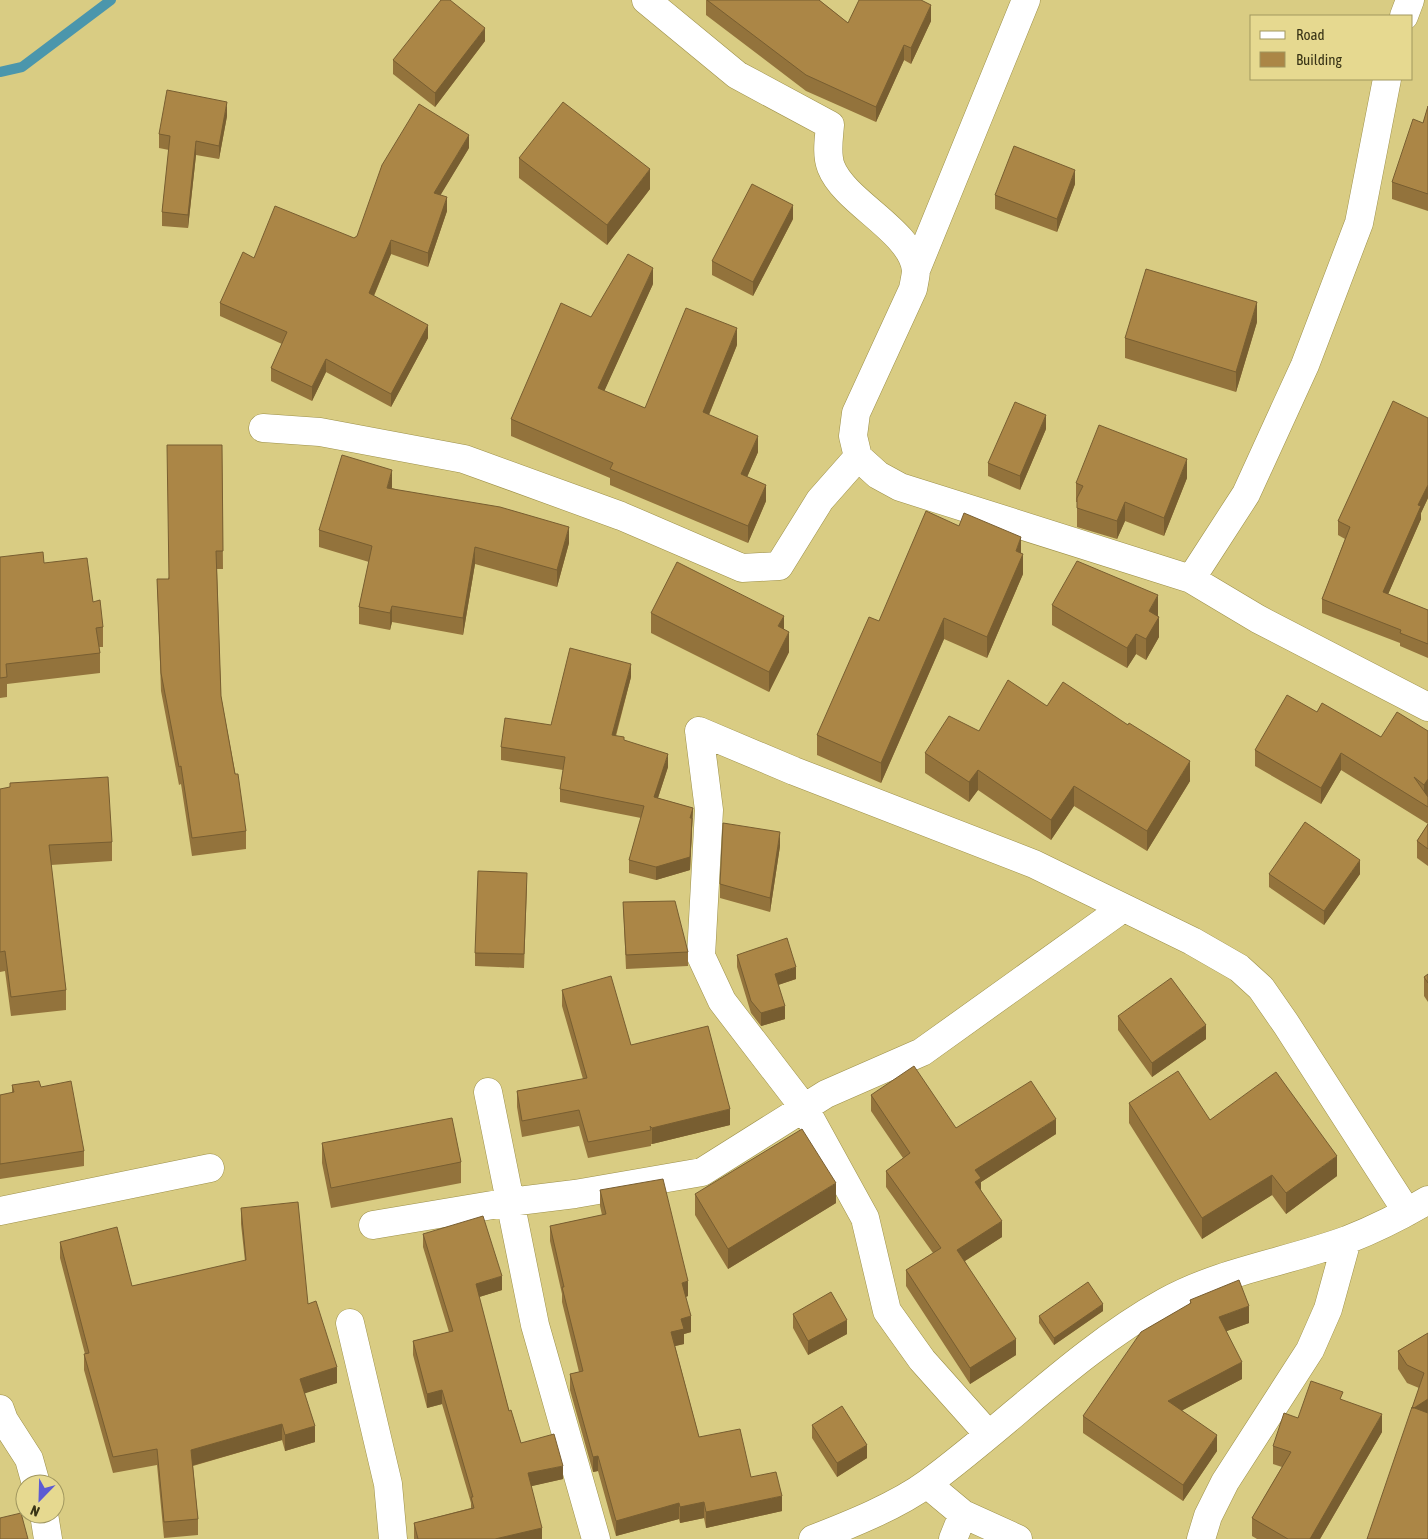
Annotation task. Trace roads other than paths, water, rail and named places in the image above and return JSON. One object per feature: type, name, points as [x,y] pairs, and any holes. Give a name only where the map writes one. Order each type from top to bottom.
[{"type":"street","points":[[646,0],[737,75],[830,125],[828,144],[831,166],[842,185],[908,249],[916,270]]},
{"type":"street","points":[[1026,0],[916,270],[912,289],[856,413],[852,436],[858,457],[878,475],[900,487],[1191,579],[1258,619],[1428,707]]},
{"type":"street","points":[[1404,15],[1410,0]]},
{"type":"street","points":[[1191,579],[1246,494],[1304,365],[1358,224],[1387,80]]},
{"type":"street","points":[[263,428],[320,432],[464,459],[621,516],[742,568],[779,566],[820,500],[858,457]]},
{"type":"street","points":[[813,1539],[859,1520],[927,1484],[1128,1324],[1166,1301],[1204,1283],[1347,1240],[1418,1206],[1260,988],[1239,968],[1192,941],[1034,864],[794,771],[699,731],[709,810],[701,956],[722,1001],[805,1109],[865,1218],[887,1311],[922,1360],[988,1434]]},
{"type":"street","points":[[374,1225],[702,1172],[805,1109],[826,1094],[922,1052],[1124,908]]},
{"type":"street","points":[[488,1092],[535,1325],[596,1539]]},
{"type":"street","points":[[0,1211],[210,1168]]},
{"type":"street","points":[[1200,1539],[1208,1516],[1225,1482],[1310,1350],[1328,1309],[1347,1240]]},
{"type":"street","points":[[350,1323],[388,1484],[394,1539]]},
{"type":"street","points":[[0,1409],[4,1420],[29,1458],[33,1474]]},
{"type":"street","points":[[927,1484],[963,1514],[1018,1539]]},
{"type":"street","points":[[953,1539],[963,1514]]},
{"type":"street","points":[[46,1524],[48,1539]]},
{"type":"waterway","points":[[0,72],[22,67],[111,0]]}]
